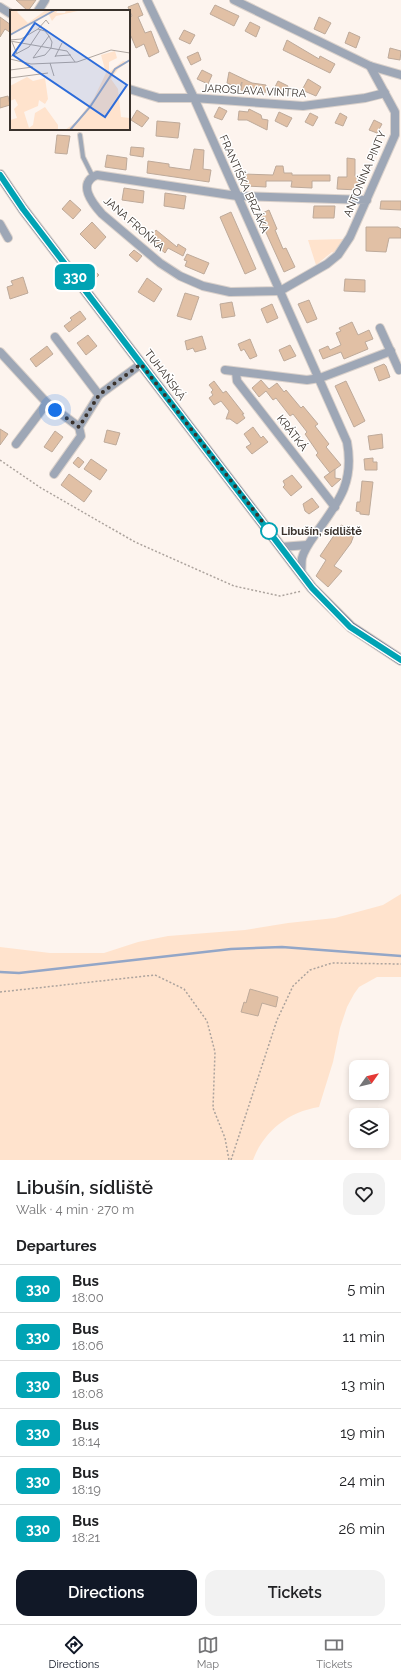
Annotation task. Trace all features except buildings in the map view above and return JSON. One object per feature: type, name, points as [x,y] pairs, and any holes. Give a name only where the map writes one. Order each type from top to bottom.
[{"type":"street","points":[[39,10],[46,0]]},
{"type":"street","name":"FRANTIŠKA BRZÁKA","points":[[147,0],[194,98],[320,378],[342,429],[349,454],[348,478],[335,507],[307,545],[302,557],[301,573]]},
{"type":"street","points":[[234,0],[370,66],[401,75]]},
{"type":"street","points":[[0,7],[10,13]]},
{"type":"street","name":"ANTONÍNA PINTY","points":[[280,291],[321,268],[338,255],[350,237],[395,135],[395,112],[370,66]]},
{"type":"street","name":"JAROSLAVA VINTRA","points":[[130,89],[159,98],[194,98],[303,106],[365,98],[384,93]]},
{"type":"street","name":"TUHAŇSKÁ","points":[[0,175],[23,209],[312,588],[350,627],[401,660]]},
{"type":"street","points":[[93,177],[101,175],[237,196],[358,198],[367,200]]},
{"type":"street","name":"JANA FROŇKA","points":[[93,177],[88,181],[86,187],[88,194],[102,214],[160,263],[180,276],[203,286],[230,292],[280,291]]},
{"type":"street","points":[[0,224],[8,238]]},
{"type":"street","points":[[380,328],[399,370]]},
{"type":"street","points":[[55,337],[99,395]]},
{"type":"street","points":[[225,370],[307,380],[320,378],[391,351]]},
{"type":"street","points":[[0,352],[47,404],[79,427],[81,436],[54,474]]},
{"type":"street","points":[[79,427],[99,395],[141,364]]},
{"type":"street","name":"KRÁTKÁ","points":[[236,372],[237,381],[335,507]]},
{"type":"street","points":[[16,444],[47,404]]},
{"type":"street","points":[[281,546],[307,545]]},
{"type":"lane","points":[[80,135],[83,157],[93,177]]},
{"type":"path","points":[[0,460],[41,488],[136,542],[234,586],[280,596],[312,588]]},
{"type":"path","points":[[230,1160],[276,1020],[293,986],[310,970],[332,963],[401,964]]},
{"type":"path","points":[[0,992],[155,975],[184,989],[207,1021],[215,1052],[213,1108],[225,1138],[230,1160]]},
{"type":"shaded area","points":[[344,239],[334,253],[332,252],[316,265],[308,240]]},
{"type":"shaded area","points":[[401,894],[401,977],[377,977],[359,987],[347,1007],[340,1028],[333,1062],[319,1107],[297,1113],[278,1124],[264,1140],[253,1160],[0,1160],[0,947],[50,953],[104,953],[138,942],[168,936],[245,930],[288,923],[335,918],[383,905]]},
{"type":"waterway","points":[[0,972],[19,973],[231,949],[282,947],[401,956]]},
{"type":"bus line","name":"330","points":[[0,175],[23,209],[312,588],[350,627],[401,660]]},
{"type":"place","name":"Libušín, sídliště","points":[[269,531]]},
{"type":"route","points":[[55,410],[79,427],[99,395],[141,364],[272,534],[269,531]]}]
